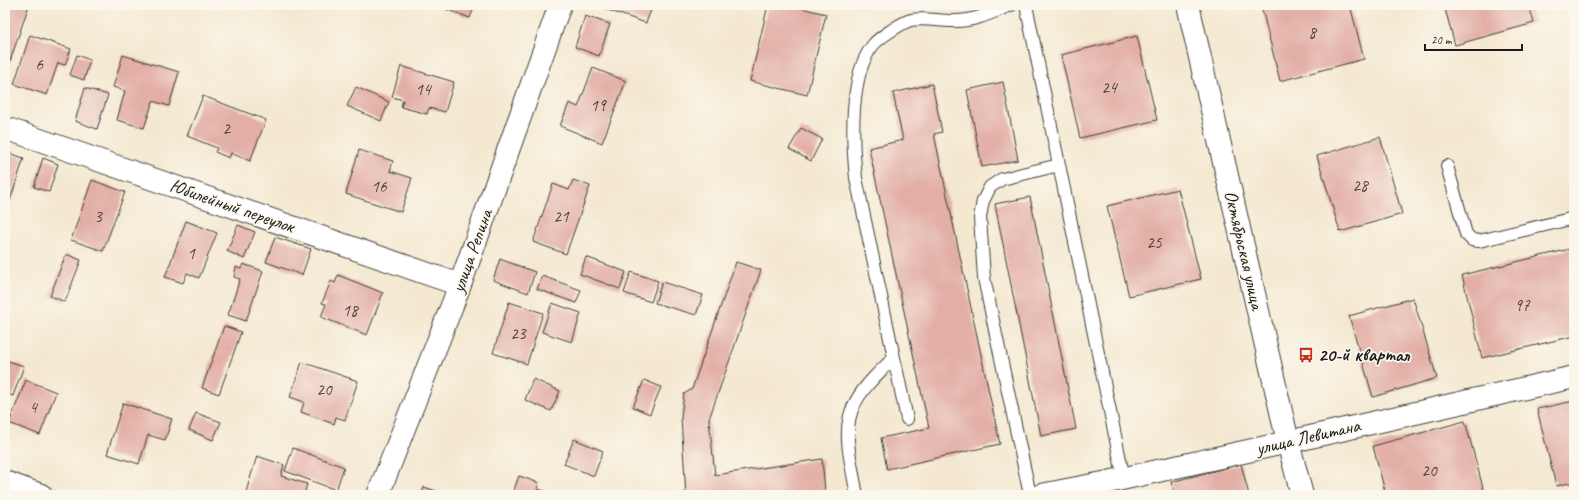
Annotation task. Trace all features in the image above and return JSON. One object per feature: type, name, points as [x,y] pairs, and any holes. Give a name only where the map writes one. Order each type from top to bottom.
[{"type":"street","name":"улица Репина","points":[[378,495],[460,285],[560,5]]},
{"type":"street","name":"Октябрьская улица","points":[[1188,5],[1288,442],[1302,495]]},
{"type":"street","name":"Юбилейный переулок","points":[[5,128],[460,285]]},
{"type":"street","name":"улица Левитана","points":[[1041,495],[1124,479],[1574,377]]},
{"type":"street","points":[[5,482],[41,495]]},
{"type":"lane","points":[[907,420],[856,178],[853,124],[859,76],[873,45],[902,23],[912,20],[956,22],[986,16],[1011,5]]},
{"type":"lane","points":[[1026,5],[1124,479]]},
{"type":"lane","points":[[1030,495],[984,278],[980,217],[983,201],[990,187],[1002,179],[1059,165]]},
{"type":"lane","points":[[1447,166],[1466,234],[1472,240],[1479,241],[1574,218]]},
{"type":"lane","points":[[857,495],[849,453],[847,432],[849,415],[863,389],[894,358]]},
{"type":"building","points":[[8,5],[29,5],[5,76],[5,13]]},
{"type":"building","points":[[435,5],[475,5],[470,18]]},
{"type":"building","points":[[607,5],[653,5],[646,23],[605,9]]},
{"type":"building","points":[[768,5],[789,5],[826,14],[807,95],[750,81]]},
{"type":"building","points":[[1261,5],[1350,5],[1364,59],[1280,81]]},
{"type":"building","points":[[1444,5],[1529,5],[1534,23],[1455,45]]},
{"type":"building","points":[[585,16],[610,24],[599,56],[575,47]]},
{"type":"building","points":[[30,35],[71,49],[65,65],[58,63],[47,95],[14,84]]},
{"type":"building","points":[[1137,36],[1157,120],[1080,138],[1061,55]]},
{"type":"building","points":[[77,55],[90,60],[84,80],[70,75]]},
{"type":"building","points":[[123,55],[179,72],[169,106],[153,101],[144,128],[117,120],[125,91],[113,87]]},
{"type":"building","points":[[401,66],[454,82],[445,112],[429,108],[427,114],[401,107],[403,100],[392,97]]},
{"type":"building","points":[[593,68],[626,81],[602,143],[560,126],[569,103],[578,107]]},
{"type":"building","points":[[1003,82],[1018,160],[982,167],[967,90]]},
{"type":"building","points":[[932,84],[942,132],[934,134],[1000,444],[887,469],[881,438],[929,428],[869,148],[903,140],[893,93]]},
{"type":"building","points":[[356,87],[389,102],[381,121],[347,106]]},
{"type":"building","points":[[85,88],[108,95],[97,129],[75,121]]},
{"type":"building","points":[[203,96],[266,120],[250,161],[231,153],[229,158],[215,152],[217,148],[187,136]]},
{"type":"building","points":[[801,128],[822,139],[811,161],[789,149]]},
{"type":"building","points":[[1380,137],[1402,214],[1340,232],[1317,156]]},
{"type":"building","points":[[359,150],[393,161],[390,171],[412,178],[401,212],[346,194]]},
{"type":"building","points":[[5,152],[24,158],[8,207],[5,206]]},
{"type":"building","points":[[43,158],[58,164],[49,192],[34,187]]},
{"type":"building","points":[[92,180],[125,192],[103,251],[71,240]]},
{"type":"building","points":[[573,180],[590,186],[566,254],[533,242],[553,184],[569,190]]},
{"type":"building","points":[[1178,189],[1201,279],[1129,296],[1107,206]]},
{"type":"building","points":[[1030,197],[1076,429],[1041,436],[995,204]]},
{"type":"building","points":[[186,221],[217,233],[199,278],[187,273],[183,283],[165,277]]},
{"type":"building","points":[[238,225],[255,232],[244,259],[227,251]]},
{"type":"building","points":[[275,237],[311,249],[302,275],[266,262]]},
{"type":"building","points":[[1574,248],[1574,336],[1482,358],[1462,275]]},
{"type":"building","points":[[66,254],[81,260],[65,302],[50,296]]},
{"type":"building","points":[[586,257],[626,272],[620,289],[580,274]]},
{"type":"building","points":[[500,259],[535,272],[528,293],[493,280]]},
{"type":"building","points":[[736,262],[761,270],[709,419],[715,475],[822,459],[825,491],[799,495],[686,495],[681,417],[684,394],[692,389]]},
{"type":"building","points":[[243,264],[263,271],[246,321],[228,315],[240,279],[234,277],[236,267],[241,269]]},
{"type":"building","points":[[631,272],[658,281],[651,302],[624,293]]},
{"type":"building","points":[[338,275],[383,293],[367,335],[321,317],[326,304],[322,303],[331,281],[335,283]]},
{"type":"building","points":[[542,276],[581,290],[576,303],[537,289]]},
{"type":"building","points":[[662,282],[703,295],[696,315],[655,303]]},
{"type":"building","points":[[1413,298],[1437,378],[1373,397],[1349,316]]},
{"type":"building","points":[[509,302],[543,313],[527,364],[493,353]]},
{"type":"building","points":[[552,303],[581,313],[572,342],[542,332]]},
{"type":"building","points":[[224,326],[241,332],[219,394],[202,388]]},
{"type":"building","points":[[5,360],[24,366],[13,396],[5,393]]},
{"type":"building","points":[[302,362],[358,381],[345,420],[336,417],[334,424],[301,412],[304,402],[290,397]]},
{"type":"building","points":[[533,379],[560,391],[551,411],[525,400]]},
{"type":"building","points":[[26,380],[56,392],[40,435],[9,423]]},
{"type":"building","points":[[644,380],[661,387],[650,414],[633,407]]},
{"type":"building","points":[[1574,401],[1574,482],[1556,486],[1537,409]]},
{"type":"building","points":[[123,403],[172,419],[165,440],[148,435],[139,464],[107,454]]},
{"type":"building","points":[[196,413],[221,422],[213,440],[189,430]]},
{"type":"building","points":[[1465,421],[1485,495],[1386,495],[1373,446]]},
{"type":"building","points":[[574,439],[603,451],[594,476],[564,464]]},
{"type":"building","points":[[293,448],[344,467],[336,490],[285,471]]},
{"type":"building","points":[[257,456],[284,465],[281,476],[307,484],[304,495],[245,495]]},
{"type":"building","points":[[1241,464],[1249,495],[1175,495],[1171,482]]},
{"type":"building","points":[[519,476],[539,483],[537,489],[545,491],[543,495],[512,495]]},
{"type":"building","points":[[424,487],[448,495],[421,495]]},
{"type":"place","name":"20-й квартал","points":[[1306,355]]}]
